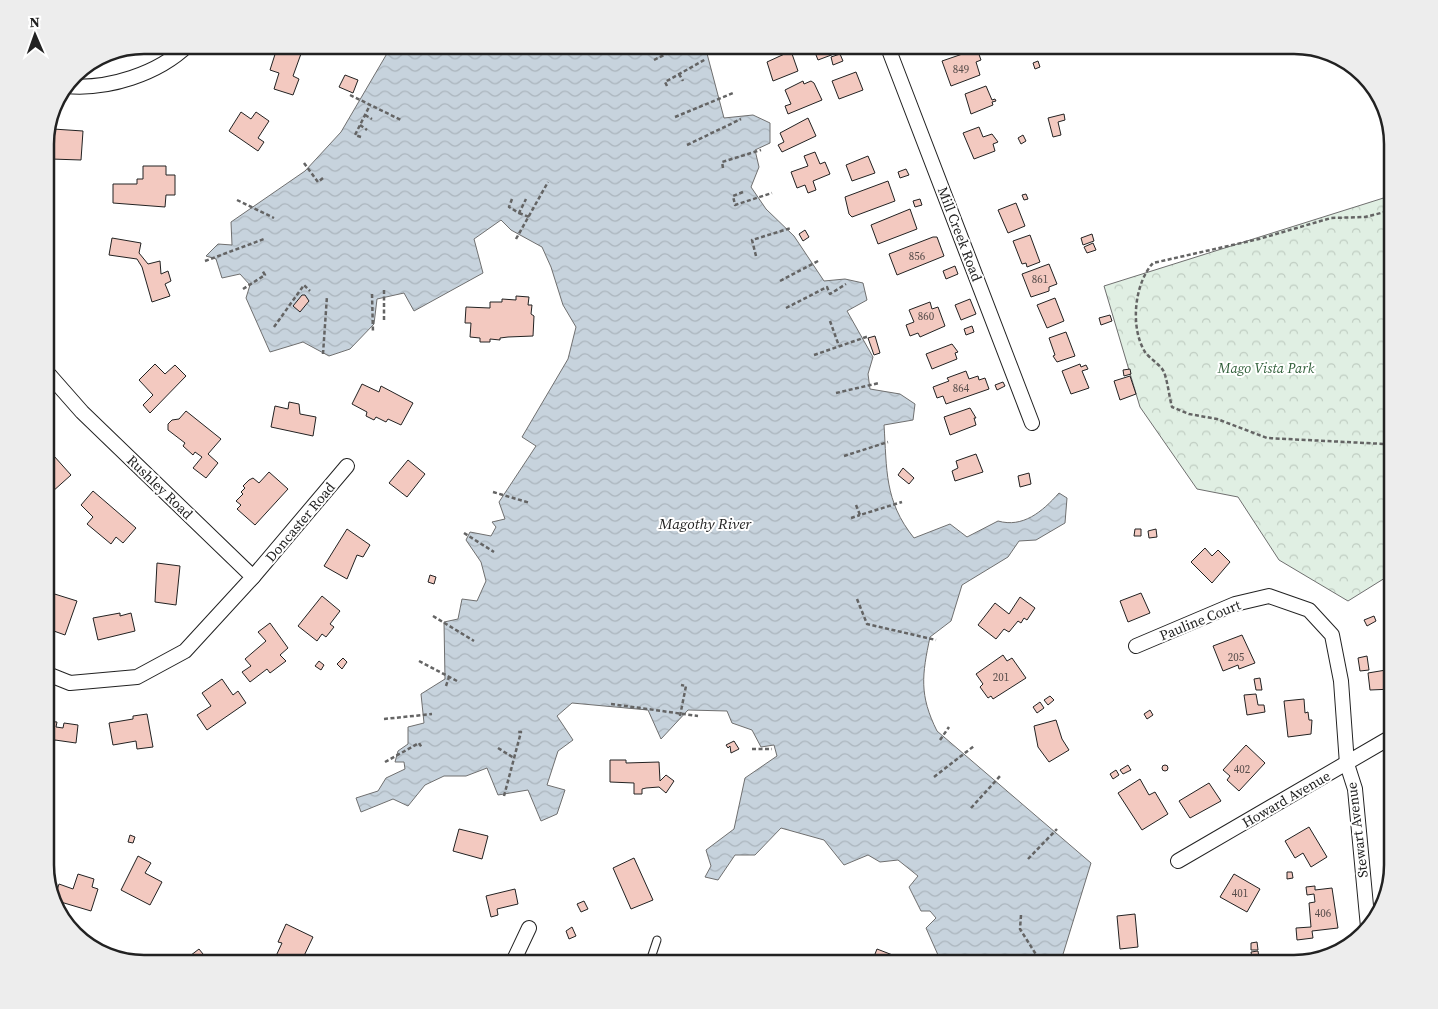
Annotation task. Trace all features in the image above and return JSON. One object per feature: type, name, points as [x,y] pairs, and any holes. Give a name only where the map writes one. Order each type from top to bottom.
[{"type":"street","points":[[75,86],[98,85],[128,79],[175,54]]},
{"type":"street","name":"Mill Creek Road","points":[[890,54],[1032,423]]},
{"type":"street","name":"Rushley Road","points":[[54,380],[82,412],[253,577]]},
{"type":"street","name":"Doncaster Road","points":[[253,577],[346,466]]},
{"type":"street","points":[[54,677],[70,683],[137,677],[185,651],[253,577]]},
{"type":"street","name":"Pauline Court","points":[[1136,646],[1235,604],[1269,596],[1309,610],[1332,635],[1341,681],[1347,764]]},
{"type":"street","name":"Howard Avenue","points":[[1178,860],[1384,741]]},
{"type":"street","name":"Stewart Avenue","points":[[1347,764],[1355,789],[1367,918]]},
{"type":"street","points":[[516,955],[529,928]]},
{"type":"lane","points":[[652,955],[657,940]]},
{"type":"path","points":[[654,60],[666,54]]},
{"type":"path","points":[[667,86],[665,82],[706,59]]},
{"type":"path","points":[[679,74],[683,81]]},
{"type":"path","points":[[675,117],[733,93]]},
{"type":"path","points":[[350,95],[401,120]]},
{"type":"path","points":[[361,137],[355,135],[370,105]]},
{"type":"path","points":[[365,114],[372,119]]},
{"type":"path","points":[[687,145],[741,119]]},
{"type":"path","points":[[360,125],[367,130]]},
{"type":"path","points":[[724,168],[722,162],[761,150]]},
{"type":"path","points":[[304,163],[318,182],[323,178]]},
{"type":"path","points":[[516,239],[548,182]]},
{"type":"path","points":[[743,192],[733,196],[735,206],[772,193]]},
{"type":"path","points":[[519,213],[526,198]]},
{"type":"path","points":[[512,199],[508,207],[529,217]]},
{"type":"path","points":[[237,200],[274,218]]},
{"type":"path","points":[[1384,212],[1365,217],[1331,218],[1259,239],[1153,263],[1148,269],[1135,311],[1138,333],[1146,352],[1164,371],[1172,407],[1189,414],[1217,419],[1267,438],[1384,442]]},
{"type":"path","points":[[756,256],[752,240],[791,228]]},
{"type":"path","points":[[205,261],[264,239]]},
{"type":"path","points":[[780,281],[820,260]]},
{"type":"path","points":[[243,289],[265,275],[262,270]]},
{"type":"path","points":[[786,308],[827,287],[830,294],[846,284]]},
{"type":"path","points":[[274,327],[304,285],[310,291]]},
{"type":"path","points":[[384,290],[384,322]]},
{"type":"path","points":[[372,294],[373,333]]},
{"type":"path","points":[[323,354],[328,296]]},
{"type":"path","points":[[830,321],[839,346]]},
{"type":"path","points":[[814,355],[868,336]]},
{"type":"path","points":[[836,393],[879,383]]},
{"type":"path","points":[[844,456],[888,442]]},
{"type":"path","points":[[494,492],[530,503]]},
{"type":"path","points":[[851,518],[902,502]]},
{"type":"path","points":[[856,505],[860,515]]},
{"type":"path","points":[[464,533],[494,552]]},
{"type":"path","points":[[857,599],[867,624],[936,640]]},
{"type":"path","points":[[433,616],[474,640]]},
{"type":"path","points":[[419,662],[457,681]]},
{"type":"path","points":[[446,686],[449,677]]},
{"type":"path","points":[[680,716],[686,686],[681,685]]},
{"type":"path","points":[[611,704],[698,716]]},
{"type":"path","points":[[384,719],[432,714]]},
{"type":"path","points":[[940,740],[949,727]]},
{"type":"path","points":[[504,796],[521,732],[516,732]]},
{"type":"path","points":[[385,762],[419,743],[422,748]]},
{"type":"path","points":[[934,777],[974,746]]},
{"type":"path","points":[[498,748],[514,758]]},
{"type":"path","points":[[752,750],[772,750]]},
{"type":"path","points":[[972,808],[1001,775]]},
{"type":"path","points":[[1028,859],[1057,829]]},
{"type":"path","points":[[1021,915],[1020,929],[1036,955]]},
{"type":"green space","name":"Mago Vista Park","points":[[1384,198],[1384,579],[1348,601],[1279,560],[1238,497],[1197,489],[1140,407],[1104,286]]},
{"type":"water","name":"Magothy River","points":[[387,54],[707,54],[724,118],[753,115],[770,123],[770,143],[755,150],[759,167],[751,187],[766,209],[794,236],[824,281],[845,279],[863,283],[867,300],[847,311],[873,357],[868,374],[870,389],[900,394],[915,404],[913,420],[884,425],[887,470],[892,498],[904,524],[914,538],[950,524],[967,537],[998,521],[1016,522],[1032,517],[1059,493],[1067,498],[1065,523],[1036,540],[1019,541],[1008,557],[962,585],[951,621],[930,637],[924,674],[927,706],[937,731],[1091,863],[1063,955],[938,955],[926,928],[936,918],[930,911],[921,911],[909,887],[918,876],[898,860],[880,862],[868,855],[844,865],[824,840],[781,828],[755,855],[735,855],[718,880],[705,877],[711,866],[706,850],[734,829],[745,778],[777,756],[774,745],[761,747],[752,730],[732,723],[727,711],[688,710],[661,739],[648,710],[572,703],[557,716],[573,740],[558,751],[547,785],[565,790],[557,814],[541,821],[528,790],[498,795],[487,768],[466,776],[444,776],[425,785],[408,806],[393,799],[361,812],[356,798],[378,791],[386,778],[405,769],[404,762],[395,762],[398,751],[408,744],[408,727],[424,723],[421,694],[445,679],[444,622],[458,619],[462,599],[477,601],[486,581],[481,562],[466,540],[470,532],[491,536],[496,527],[492,522],[505,519],[499,502],[536,446],[522,437],[568,359],[576,327],[563,305],[551,267],[542,247],[511,230],[501,220],[474,239],[483,273],[414,311],[404,293],[377,299],[374,324],[350,349],[329,356],[303,342],[270,352],[246,298],[250,285],[240,274],[222,278],[216,259],[206,256],[218,244],[232,245],[231,222],[305,171],[341,132]]},
{"type":"building","points":[[275,54],[301,54],[293,76],[299,79],[293,95],[274,89],[279,73],[270,70]]},
{"type":"building","points":[[784,54],[792,54],[798,71],[773,81],[767,62]]},
{"type":"building","points":[[816,54],[834,54],[818,60]]},
{"type":"building","points":[[840,54],[843,61],[833,65],[831,57]]},
{"type":"building","points":[[962,54],[979,54],[981,60],[976,62],[980,75],[951,86],[942,61]]},
{"type":"building","points":[[1038,61],[1040,67],[1035,69],[1033,63]]},
{"type":"building","points":[[856,72],[863,90],[839,99],[832,81]]},
{"type":"building","points":[[345,75],[358,80],[353,93],[339,87]]},
{"type":"building","points":[[803,81],[804,84],[811,81],[814,83],[822,100],[788,114],[785,106],[791,104],[785,90]]},
{"type":"building","points":[[986,86],[992,100],[995,99],[996,101],[992,102],[993,105],[971,114],[965,94]]},
{"type":"building","points":[[241,112],[251,119],[256,112],[269,121],[258,138],[264,142],[258,151],[229,131]]},
{"type":"building","points":[[1064,114],[1065,120],[1058,122],[1061,135],[1053,137],[1048,118]]},
{"type":"building","points":[[808,118],[816,136],[782,152],[778,145],[784,142],[780,133]]},
{"type":"building","points":[[979,127],[983,137],[992,134],[998,142],[993,144],[995,151],[974,159],[963,133]]},
{"type":"building","points":[[55,129],[83,131],[81,160],[54,159]]},
{"type":"building","points":[[1023,135],[1026,141],[1021,144],[1018,138]]},
{"type":"building","points":[[815,152],[820,164],[825,162],[830,174],[813,181],[816,190],[808,193],[805,185],[797,188],[791,172],[808,166],[804,156]]},
{"type":"building","points":[[868,156],[875,173],[852,181],[846,165]]},
{"type":"building","points":[[143,166],[166,166],[166,175],[175,175],[175,195],[166,195],[165,207],[113,203],[113,184],[137,184],[137,179],[143,179]]},
{"type":"building","points":[[906,169],[909,175],[900,178],[898,172]]},
{"type":"building","points":[[888,181],[895,201],[852,217],[849,214],[845,197]]},
{"type":"building","points":[[1026,194],[1028,199],[1024,200],[1022,195]]},
{"type":"building","points":[[920,199],[922,205],[915,207],[913,201]]},
{"type":"building","points":[[1016,203],[1025,226],[1008,233],[998,210]]},
{"type":"building","points":[[910,209],[917,229],[878,244],[871,225]]},
{"type":"building","points":[[805,230],[809,237],[803,241],[799,234]]},
{"type":"building","points":[[1092,234],[1094,241],[1083,245],[1081,238]]},
{"type":"building","points":[[1030,235],[1040,262],[1027,267],[1026,263],[1022,264],[1013,241]]},
{"type":"building","points":[[937,237],[944,256],[897,275],[889,254]]},
{"type":"building","points":[[112,238],[141,243],[139,253],[148,264],[160,261],[161,274],[168,271],[171,281],[165,284],[170,296],[152,302],[142,267],[137,259],[109,255]]},
{"type":"building","points":[[1093,243],[1096,250],[1087,253],[1084,247]]},
{"type":"building","points":[[1049,264],[1057,284],[1049,287],[1049,291],[1031,297],[1022,274]]},
{"type":"building","points":[[955,266],[958,274],[946,279],[943,271]]},
{"type":"building","points":[[302,295],[305,295],[309,301],[300,312],[293,306]]},
{"type":"building","points":[[516,296],[529,297],[528,305],[532,305],[531,314],[534,316],[533,336],[508,337],[500,338],[500,340],[490,339],[490,342],[480,342],[480,338],[470,337],[471,323],[465,323],[466,307],[490,308],[490,302],[502,302],[502,299],[516,300]]},
{"type":"building","points":[[1055,298],[1064,321],[1047,328],[1037,305]]},
{"type":"building","points":[[970,299],[976,314],[961,320],[955,305]]},
{"type":"building","points":[[930,302],[932,309],[938,307],[945,326],[920,337],[918,333],[910,336],[906,325],[914,322],[909,310]]},
{"type":"building","points":[[1110,315],[1112,321],[1101,325],[1099,318]]},
{"type":"building","points":[[972,326],[974,332],[966,335],[964,329]]},
{"type":"building","points":[[1066,332],[1075,356],[1057,362],[1053,356],[1055,355],[1049,338]]},
{"type":"building","points":[[875,336],[880,353],[874,355],[868,338]]},
{"type":"building","points":[[952,344],[958,352],[955,353],[957,359],[932,369],[926,354]]},
{"type":"building","points":[[155,364],[165,374],[175,365],[186,376],[150,413],[143,405],[153,395],[139,380]]},
{"type":"building","points":[[1080,364],[1081,367],[1086,365],[1088,369],[1082,371],[1089,388],[1071,394],[1062,371]]},
{"type":"building","points":[[1130,369],[1131,374],[1124,376],[1123,370]]},
{"type":"building","points":[[966,371],[969,379],[978,376],[979,380],[985,378],[989,389],[946,404],[943,396],[937,398],[933,387],[949,381],[947,378]]},
{"type":"building","points":[[1130,376],[1136,394],[1120,400],[1114,381]]},
{"type":"building","points":[[1003,382],[1005,386],[997,390],[995,385]]},
{"type":"building","points":[[362,384],[379,392],[381,386],[413,403],[401,425],[388,419],[386,422],[376,417],[374,420],[366,416],[367,412],[352,404]]},
{"type":"building","points":[[289,402],[299,404],[300,414],[316,417],[313,436],[271,427],[275,406],[288,409]]},
{"type":"building","points":[[970,408],[976,418],[974,418],[976,425],[950,435],[944,417]]},
{"type":"building","points":[[186,411],[221,439],[208,454],[218,463],[206,478],[193,468],[202,457],[195,452],[193,455],[183,446],[185,443],[168,430],[168,424],[172,420],[179,419]]},
{"type":"building","points":[[976,454],[983,472],[955,481],[952,471],[958,468],[956,461]]},
{"type":"building","points":[[54,456],[71,475],[54,490]]},
{"type":"building","points":[[408,460],[425,474],[407,497],[389,483]]},
{"type":"building","points":[[903,468],[914,478],[909,484],[898,475]]},
{"type":"building","points":[[269,472],[288,489],[255,525],[237,509],[241,505],[236,501],[243,494],[241,492],[245,488],[243,486],[249,480],[253,478],[259,483]]},
{"type":"building","points":[[1029,473],[1031,484],[1020,487],[1018,476]]},
{"type":"building","points":[[93,491],[136,528],[123,543],[116,537],[111,544],[87,524],[93,517],[81,505]]},
{"type":"building","points":[[347,529],[370,545],[363,557],[357,555],[347,579],[324,566]]},
{"type":"building","points":[[1135,529],[1141,529],[1141,536],[1134,536]]},
{"type":"building","points":[[1156,529],[1157,537],[1149,538],[1148,531]]},
{"type":"building","points":[[1205,548],[1212,556],[1218,550],[1230,562],[1212,583],[1191,562]]},
{"type":"building","points":[[157,563],[180,566],[176,605],[155,602]]},
{"type":"building","points":[[430,575],[436,577],[434,584],[428,582]]},
{"type":"building","points":[[1141,593],[1150,613],[1128,622],[1120,601]]},
{"type":"building","points":[[54,594],[77,601],[65,635],[54,631]]},
{"type":"building","points":[[322,596],[340,611],[330,624],[334,627],[326,637],[322,634],[317,641],[298,626]]},
{"type":"building","points":[[1020,597],[1035,608],[1027,620],[1024,618],[1021,623],[1018,621],[1009,632],[1004,629],[996,639],[978,625],[995,603],[1009,614]]},
{"type":"building","points":[[120,613],[120,616],[131,613],[135,631],[98,640],[93,618]]},
{"type":"building","points":[[1374,616],[1376,621],[1367,626],[1364,620]]},
{"type":"building","points":[[270,623],[288,648],[280,655],[286,661],[270,673],[267,669],[250,682],[242,672],[251,666],[245,659],[266,641],[258,632]]},
{"type":"building","points":[[1242,635],[1255,663],[1239,669],[1238,665],[1223,671],[1213,646]]},
{"type":"building","points":[[1003,655],[1007,661],[1012,658],[1026,678],[993,699],[991,696],[988,698],[980,687],[983,684],[976,674]]},
{"type":"building","points":[[1367,656],[1369,670],[1360,671],[1358,658]]},
{"type":"building","points":[[343,658],[347,662],[342,669],[337,664]]},
{"type":"building","points":[[319,661],[324,665],[321,670],[315,666]]},
{"type":"building","points":[[1384,670],[1384,689],[1370,690],[1368,673]]},
{"type":"building","points":[[1260,678],[1262,690],[1256,690],[1254,679]]},
{"type":"building","points":[[222,679],[233,695],[238,691],[246,703],[207,730],[197,715],[211,706],[202,693]]},
{"type":"building","points":[[1256,694],[1258,705],[1264,705],[1265,712],[1247,715],[1244,695]]},
{"type":"building","points":[[1050,696],[1054,700],[1048,705],[1044,700]]},
{"type":"building","points":[[1304,699],[1305,713],[1308,712],[1309,720],[1312,720],[1311,734],[1288,737],[1284,701]]},
{"type":"building","points":[[1040,702],[1044,708],[1037,713],[1033,707]]},
{"type":"building","points":[[1150,710],[1153,715],[1147,719],[1144,714]]},
{"type":"building","points":[[147,714],[153,747],[137,749],[136,741],[113,745],[109,723],[133,719],[133,716]]},
{"type":"building","points":[[1056,720],[1062,739],[1069,750],[1049,762],[1038,747],[1034,726]]},
{"type":"building","points":[[54,722],[57,722],[56,727],[63,728],[64,723],[78,725],[76,743],[55,740],[54,742]]},
{"type":"building","points":[[734,741],[739,749],[731,753],[730,746],[728,748],[726,745]]},
{"type":"building","points":[[1246,745],[1265,763],[1239,791],[1227,780],[1230,776],[1223,770]]},
{"type":"building","points":[[610,760],[626,760],[626,763],[659,762],[660,781],[666,775],[674,781],[666,793],[659,787],[642,789],[642,794],[634,794],[634,783],[610,782]]},
{"type":"building","points":[[1128,765],[1131,770],[1123,774],[1120,770]]},
{"type":"building","points":[[1165,765],[1168,768],[1165,771],[1162,768]]},
{"type":"building","points":[[1116,770],[1119,775],[1113,779],[1110,774]]},
{"type":"building","points":[[1140,779],[1149,795],[1155,792],[1168,814],[1142,830],[1118,793]]},
{"type":"building","points":[[1209,783],[1221,801],[1190,818],[1179,801]]},
{"type":"building","points":[[1309,827],[1327,857],[1311,867],[1303,853],[1295,858],[1285,841]]},
{"type":"building","points":[[459,829],[488,836],[482,859],[453,851]]},
{"type":"building","points":[[130,835],[135,837],[133,843],[128,842]]},
{"type":"building","points":[[138,856],[151,863],[145,873],[162,882],[150,905],[121,890]]},
{"type":"building","points":[[634,858],[653,900],[631,909],[613,868]]},
{"type":"building","points":[[1287,872],[1292,872],[1293,878],[1287,879]]},
{"type":"building","points":[[78,874],[94,879],[92,887],[98,889],[91,911],[62,902],[57,889],[59,884],[73,889]]},
{"type":"building","points":[[1234,874],[1260,889],[1247,912],[1220,897]]},
{"type":"building","points":[[1315,886],[1315,890],[1332,888],[1338,928],[1312,931],[1313,938],[1297,940],[1296,928],[1311,927],[1309,903],[1315,902],[1314,894],[1307,895],[1306,887]]},
{"type":"building","points":[[515,889],[518,904],[497,909],[498,915],[491,917],[486,896]]},
{"type":"building","points":[[584,901],[588,909],[581,912],[577,904]]},
{"type":"building","points":[[1135,914],[1138,947],[1120,949],[1117,916]]},
{"type":"building","points":[[286,924],[313,937],[304,955],[276,955],[282,943],[278,942]]},
{"type":"building","points":[[572,927],[576,936],[569,939],[566,931]]},
{"type":"building","points":[[1257,942],[1258,950],[1251,950],[1251,943]]},
{"type":"building","points":[[199,949],[204,955],[191,955]]},
{"type":"building","points":[[877,949],[893,955],[875,955]]},
{"type":"building","points":[[1258,951],[1259,955],[1252,955],[1251,952]]}]
